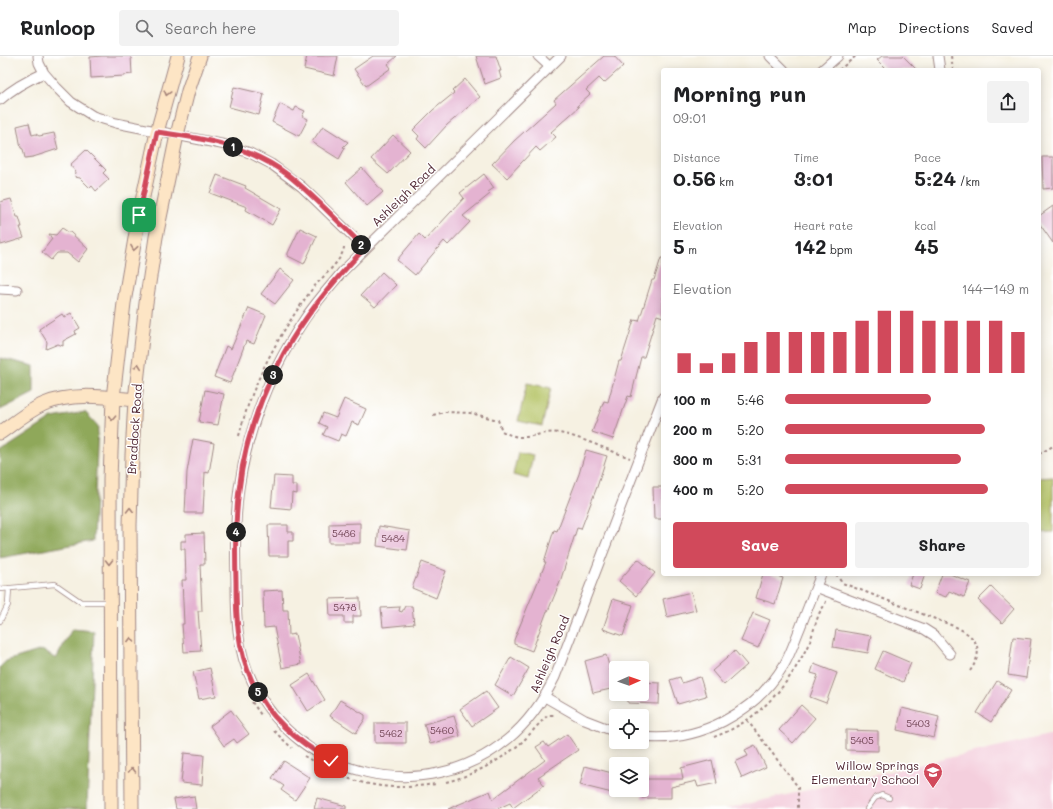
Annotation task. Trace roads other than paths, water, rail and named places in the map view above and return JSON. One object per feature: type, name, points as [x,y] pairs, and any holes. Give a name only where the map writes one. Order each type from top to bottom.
[{"type":"main road","name":"Braddock Road","points":[[111,809],[109,602],[110,479],[113,398],[124,303],[139,215],[157,132],[178,56]]},
{"type":"main road","name":"Braddock Road","points":[[132,809],[130,517],[135,400],[147,296],[156,237],[177,135],[188,91],[200,56]]},
{"type":"main road","points":[[0,433],[33,410],[63,398],[90,397],[135,400]]},
{"type":"street","points":[[38,56],[39,63],[44,73],[57,88],[71,102],[93,116],[116,123],[157,132],[226,145],[250,153],[270,164],[302,187],[365,248]]},
{"type":"street","points":[[538,56],[550,67]]},
{"type":"street","name":"Ashleigh Road","points":[[561,56],[342,272],[319,299],[304,320],[284,353],[262,400],[248,443],[239,489],[236,530],[236,614],[240,647],[252,682],[276,719],[310,749],[331,761],[351,769],[386,776],[404,777],[441,772],[459,767],[477,759],[508,739],[524,724],[545,697],[555,677],[661,402]]},
{"type":"street","points":[[770,56],[782,68]]},
{"type":"street","points":[[824,68],[838,56]]},
{"type":"street","points":[[938,56],[940,68]]},
{"type":"street","points":[[0,100],[23,83],[44,73]]},
{"type":"street","points":[[0,289],[17,290]]},
{"type":"street","points":[[649,737],[672,737],[691,734],[722,722],[741,711],[764,691],[785,664],[820,576]]},
{"type":"street","points":[[816,587],[924,629],[935,636],[950,654]]},
{"type":"street","points":[[545,697],[585,720],[609,729]]},
{"type":"lane","points":[[0,589],[55,584],[81,602],[109,602]]},
{"type":"lane","points":[[0,621],[8,605],[8,588]]},
{"type":"lane","points":[[867,809],[875,798],[882,795],[889,798]]},
{"type":"place","name":"Willow Springs Elementary School","points":[[933,789]]}]
